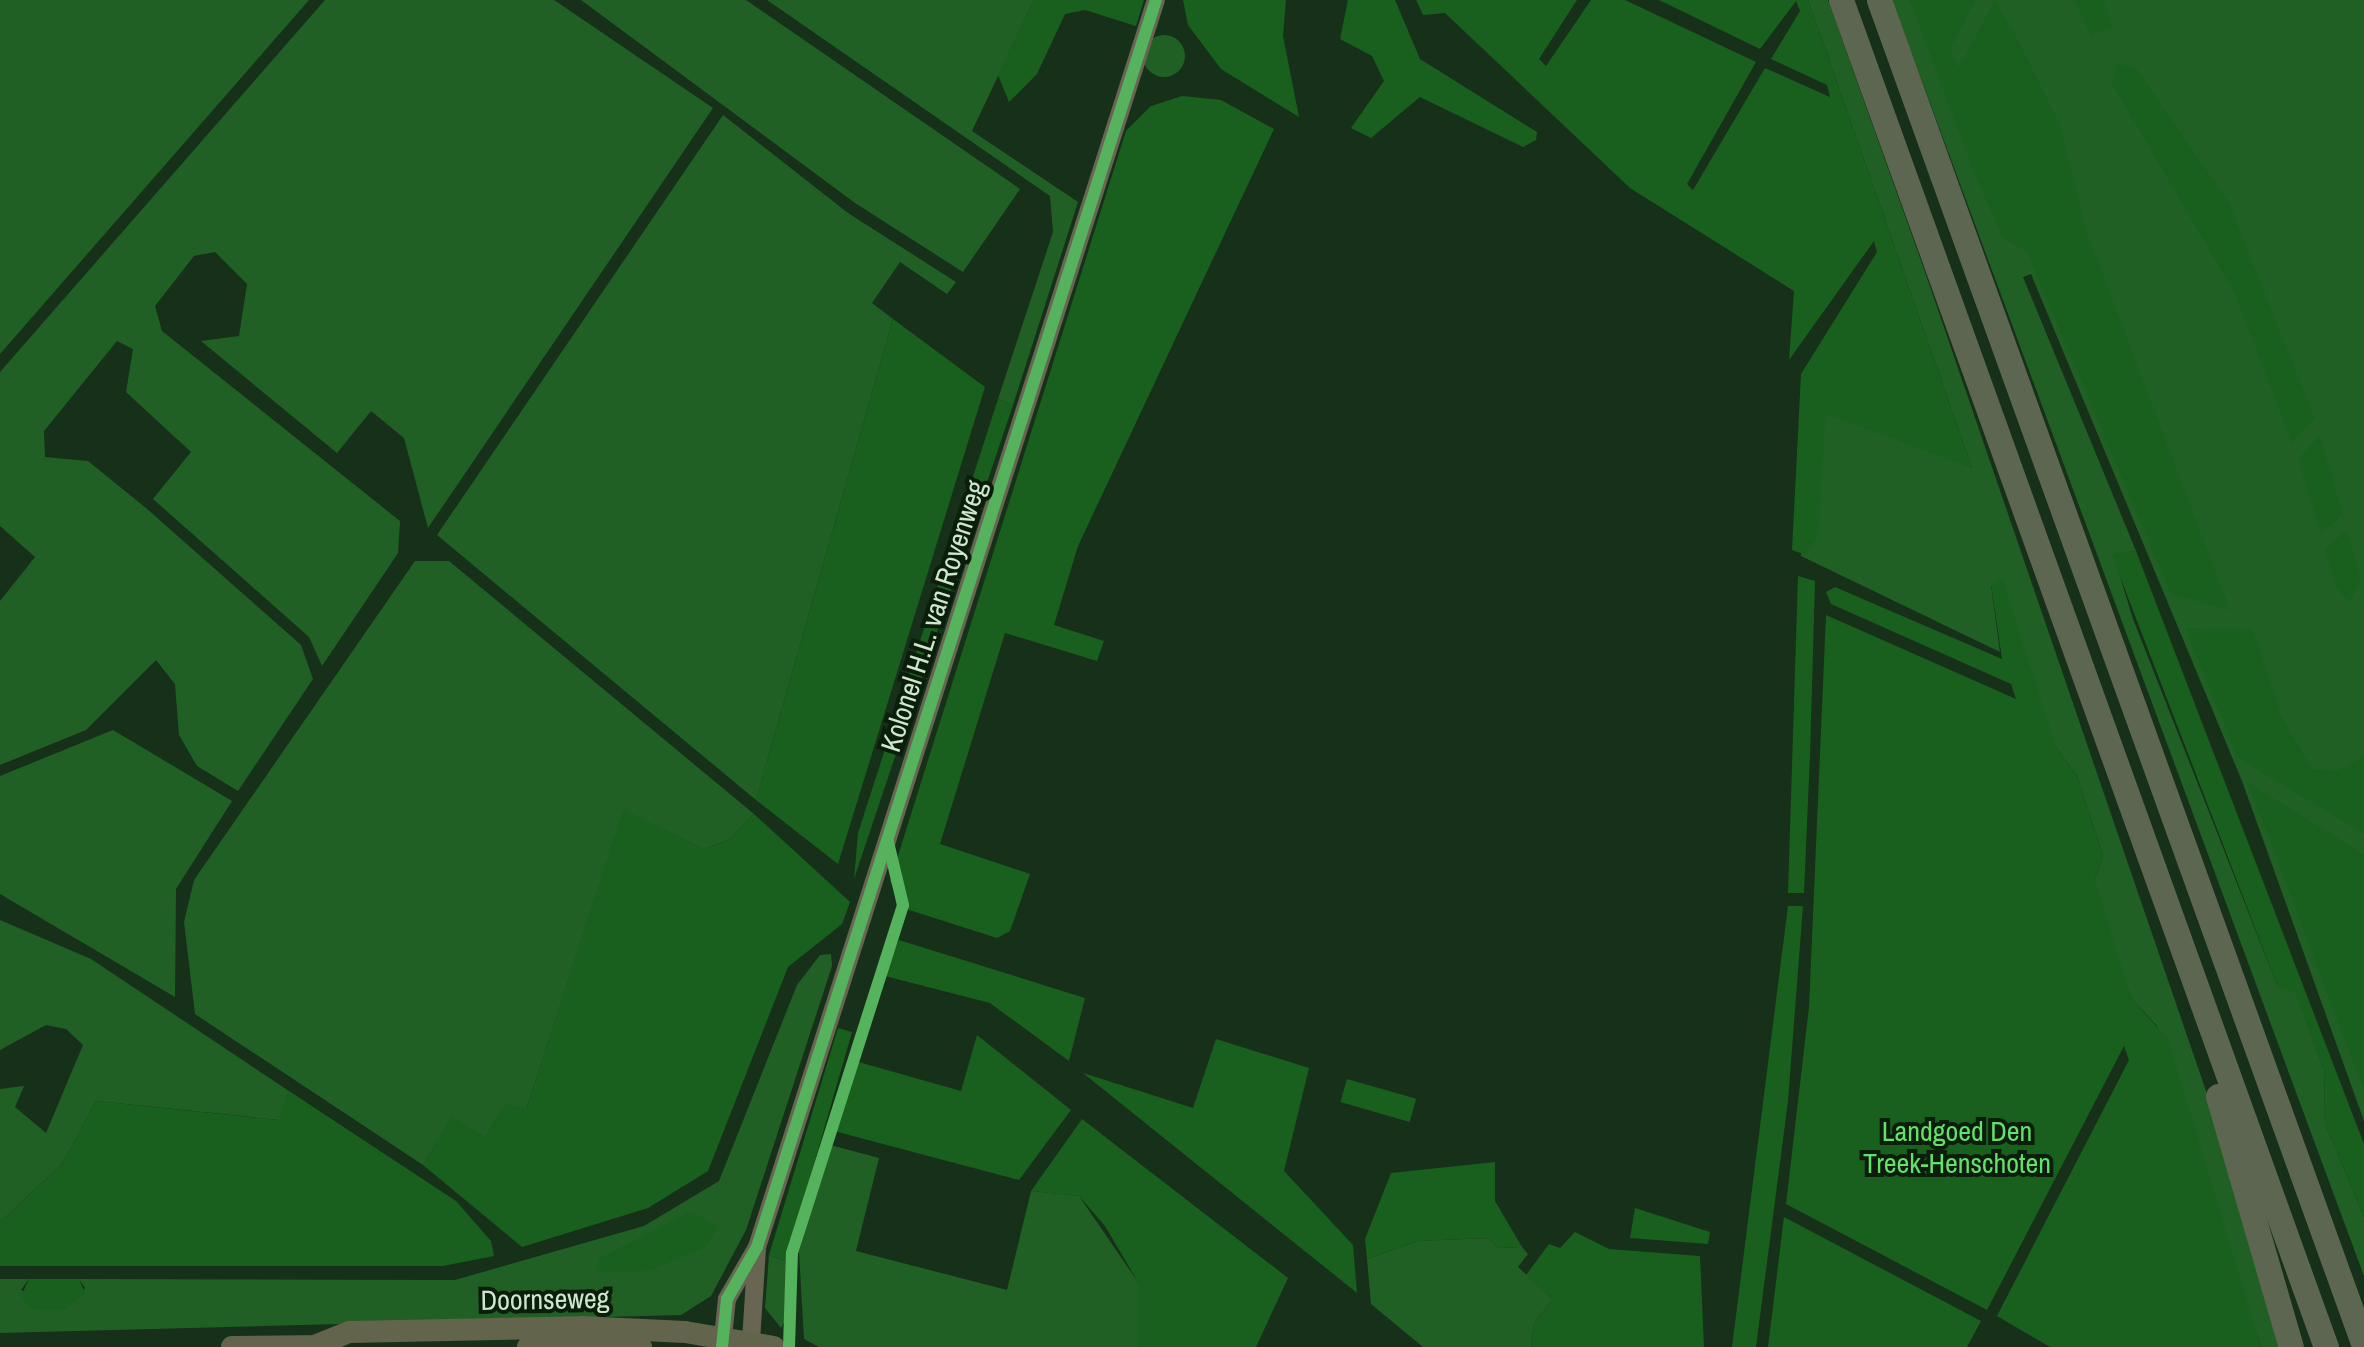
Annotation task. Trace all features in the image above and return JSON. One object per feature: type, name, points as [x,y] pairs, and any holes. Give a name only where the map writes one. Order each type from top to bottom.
[{"type":"highway","points":[[1842,0],[2180,951],[2326,1347]]},
{"type":"highway","points":[[1879,0],[2364,1346]]},
{"type":"highway","points":[[2180,951],[2291,1347]]},
{"type":"main road","name":"Doornseweg","points":[[232,1347],[325,1346],[350,1332],[626,1328],[741,1343]]},
{"type":"main road","name":"Doornseweg","points":[[528,1347],[641,1347]]},
{"type":"street","name":"Kolonel H.L. van Royenweg","points":[[741,1343],[757,1247],[1156,0]]},
{"type":"street","name":"Kolonel H.L. van Royenweg","points":[[741,1343],[727,1299],[757,1247]]},
{"type":"green space","points":[[0,0],[309,0],[0,354]]},
{"type":"green space","points":[[325,0],[554,0],[713,108],[428,528],[404,438],[371,411],[337,453],[201,341],[239,336],[247,284],[215,252],[194,256],[155,306],[162,331],[400,521],[398,553],[322,666],[309,637],[153,499],[191,452],[126,392],[133,349],[117,341],[44,431],[45,457],[88,461],[146,508],[301,645],[313,679],[238,791],[197,766],[179,735],[175,684],[156,660],[86,730],[0,765],[0,601],[35,557],[0,526],[0,372]]},
{"type":"green space","points":[[581,0],[746,0],[1020,189],[963,272],[855,203]]},
{"type":"green space","points":[[767,0],[1034,0],[972,131],[1078,202],[1013,405],[998,399],[1053,232],[1050,196]]},
{"type":"green space","points":[[1034,0],[1144,0],[1136,26],[1085,10],[1065,14],[1037,74],[1009,102],[998,75]]},
{"type":"green space","points":[[1183,0],[1286,0],[1283,36],[1299,117],[1221,69],[1188,25]]},
{"type":"green space","points":[[1348,0],[1395,0],[1420,59],[1537,132],[1536,140],[1523,147],[1420,97],[1371,138],[1351,128],[1384,81],[1372,56],[1340,39]]},
{"type":"green space","points":[[1416,0],[1577,0],[1539,59],[1546,66],[1591,0],[1625,0],[1756,62],[1687,184],[1693,190],[1765,68],[1830,97],[1827,85],[1771,59],[1800,11],[1796,1],[1760,49],[1659,0],[1808,0],[1972,468],[1826,414],[1818,536],[1806,555],[1792,550],[1801,374],[1877,252],[1874,241],[1789,360],[1794,291],[1630,188],[1445,13],[1423,15]]},
{"type":"green space","points":[[1808,0],[1828,0],[1925,272],[2217,1123],[2280,1347],[2261,1347],[2157,1026],[2131,998],[2099,901],[2095,879],[2103,855],[2077,776],[2057,749],[1991,585],[2000,652],[1801,556],[1811,396],[1972,468]]},
{"type":"green space","points":[[1892,0],[1910,0],[2003,238],[1930,0],[2364,0],[2364,1121],[2242,781],[2031,274],[2023,277],[2136,551],[2113,554],[2133,619],[2277,985],[2296,993],[2324,1069],[2325,1123],[2364,1217],[2364,1276]]},
{"type":"green space","points":[[1910,0],[1975,0],[1950,49],[1959,68],[1995,0],[2018,40],[2060,125],[2085,227],[2230,610],[2171,594],[2027,252],[2003,238],[1973,171]]},
{"type":"green space","points":[[2074,0],[2104,0],[2113,27],[2091,36]]},
{"type":"green space","points":[[1164,35],[1179,41],[1185,56],[1179,71],[1164,77],[1149,71],[1143,56],[1149,41]]},
{"type":"green space","points":[[2117,63],[2137,69],[2229,203],[2315,419],[2292,443],[2234,292],[2112,84]]},
{"type":"green space","points":[[1182,96],[1221,100],[1274,129],[1078,546],[1054,625],[1104,641],[1097,661],[1005,633],[940,844],[1030,874],[1010,931],[997,938],[903,908],[890,881],[1126,131],[1151,106]]},
{"type":"green space","points":[[723,115],[848,213],[956,282],[947,294],[900,262],[872,303],[893,319],[756,800],[437,535]]},
{"type":"green space","points":[[893,319],[985,387],[838,864],[756,800]]},
{"type":"green space","points":[[998,399],[1013,405],[854,879],[858,833]]},
{"type":"green space","points":[[2320,435],[2343,514],[2321,534],[2298,459]]},
{"type":"green space","points":[[2347,529],[2361,578],[2350,602],[2337,589],[2325,550]]},
{"type":"green space","points":[[2136,551],[2364,1144],[2364,1217],[2325,1123],[2324,1069],[2296,994],[2277,985],[2114,561],[2113,553]]},
{"type":"green space","points":[[415,561],[449,561],[754,814],[729,840],[703,849],[624,810],[526,1110],[484,1137],[452,1117],[423,1165],[195,1014],[184,922],[194,880]]},
{"type":"green space","points":[[1798,576],[1815,581],[1810,755],[1804,893],[1788,893]]},
{"type":"green space","name":"Landgoed Den Treek-Henschoten","points":[[2002,578],[2057,749],[2077,776],[2103,855],[2095,879],[2131,998],[2168,1039],[2261,1347],[2050,1347],[1997,1316],[2129,1060],[2124,1046],[1987,1310],[1786,1204],[1809,1007],[1826,615],[2016,699],[2011,684],[1831,604],[1826,592],[1835,587],[2002,659],[1991,584]]},
{"type":"green space","points":[[2185,628],[2253,629],[2281,715],[2312,769],[2339,770],[2364,756],[2364,834],[2238,758]]},
{"type":"green space","points":[[113,730],[232,801],[176,889],[175,997],[0,894],[0,776]]},
{"type":"green space","points":[[2247,782],[2364,854],[2364,1092],[2268,835]]},
{"type":"green space","points":[[624,809],[703,849],[729,840],[754,814],[850,902],[842,924],[788,967],[708,1171],[648,1208],[522,1247],[423,1165],[452,1116],[484,1137],[505,1103],[526,1110]]},
{"type":"green space","points":[[1788,906],[1803,906],[1788,1101],[1756,1347],[1732,1347]]},
{"type":"green space","points":[[0,920],[91,959],[289,1091],[279,1120],[96,1101],[63,1163],[0,1222],[0,1089],[24,1086],[15,1107],[46,1133],[83,1045],[66,1029],[46,1025],[0,1050]]},
{"type":"green space","points":[[899,940],[1085,998],[1069,1061],[990,1003],[881,975]]},
{"type":"green space","points":[[831,954],[832,966],[746,1230],[711,1296],[681,1315],[0,1333],[0,1279],[29,1279],[21,1290],[64,1310],[85,1288],[79,1279],[455,1280],[644,1226],[719,1181],[797,985],[820,955]]},
{"type":"green space","points":[[838,1028],[852,1032],[786,1261],[769,1255]]},
{"type":"green space","points":[[977,1035],[1071,1110],[1019,1180],[834,1131],[855,1061],[961,1091]]},
{"type":"green space","points":[[1216,1039],[1309,1068],[1284,1171],[1353,1245],[1357,1293],[1083,1073],[1193,1108]]},
{"type":"green space","points":[[1347,1079],[1416,1099],[1410,1122],[1340,1102]]},
{"type":"green space","points":[[289,1091],[456,1201],[491,1241],[494,1256],[443,1266],[0,1266],[0,1222],[63,1163],[96,1101],[278,1120]]},
{"type":"green space","points":[[1082,1119],[1288,1278],[1256,1347],[1138,1347],[1138,1282],[1105,1226],[1079,1196],[1031,1191]]},
{"type":"green space","points":[[830,1145],[879,1158],[856,1251],[1007,1290],[1031,1191],[1079,1196],[1138,1282],[1138,1347],[819,1347],[804,1339],[799,1252]]},
{"type":"green space","points":[[1495,1162],[1495,1201],[1522,1247],[1498,1248],[1488,1238],[1418,1241],[1367,1259],[1365,1239],[1391,1173]]},
{"type":"green space","points":[[1635,1208],[1710,1232],[1708,1244],[1630,1238]]},
{"type":"green space","points":[[691,1211],[718,1227],[706,1247],[648,1271],[595,1272],[600,1258]]},
{"type":"green space","points":[[1784,1217],[1981,1321],[1967,1347],[1768,1347]]},
{"type":"green space","points":[[1575,1232],[1609,1249],[1700,1256],[1704,1347],[1531,1347],[1534,1323],[1553,1299],[1526,1275],[1549,1244],[1560,1248]]},
{"type":"green space","points":[[1488,1238],[1498,1248],[1522,1247],[1528,1254],[1518,1267],[1553,1299],[1534,1323],[1531,1347],[1423,1347],[1371,1304],[1367,1259],[1418,1241]]},
{"type":"green space","points":[[769,1255],[786,1261],[790,1311],[781,1328],[765,1308]]},
{"type":"green space","points":[[29,1279],[79,1279],[85,1293],[64,1310],[30,1309],[21,1296]]},
{"type":"cycle path","points":[[722,1347],[727,1299],[757,1247],[1156,0]]},
{"type":"cycle path","points":[[789,1347],[792,1253],[903,905],[888,842]]}]
